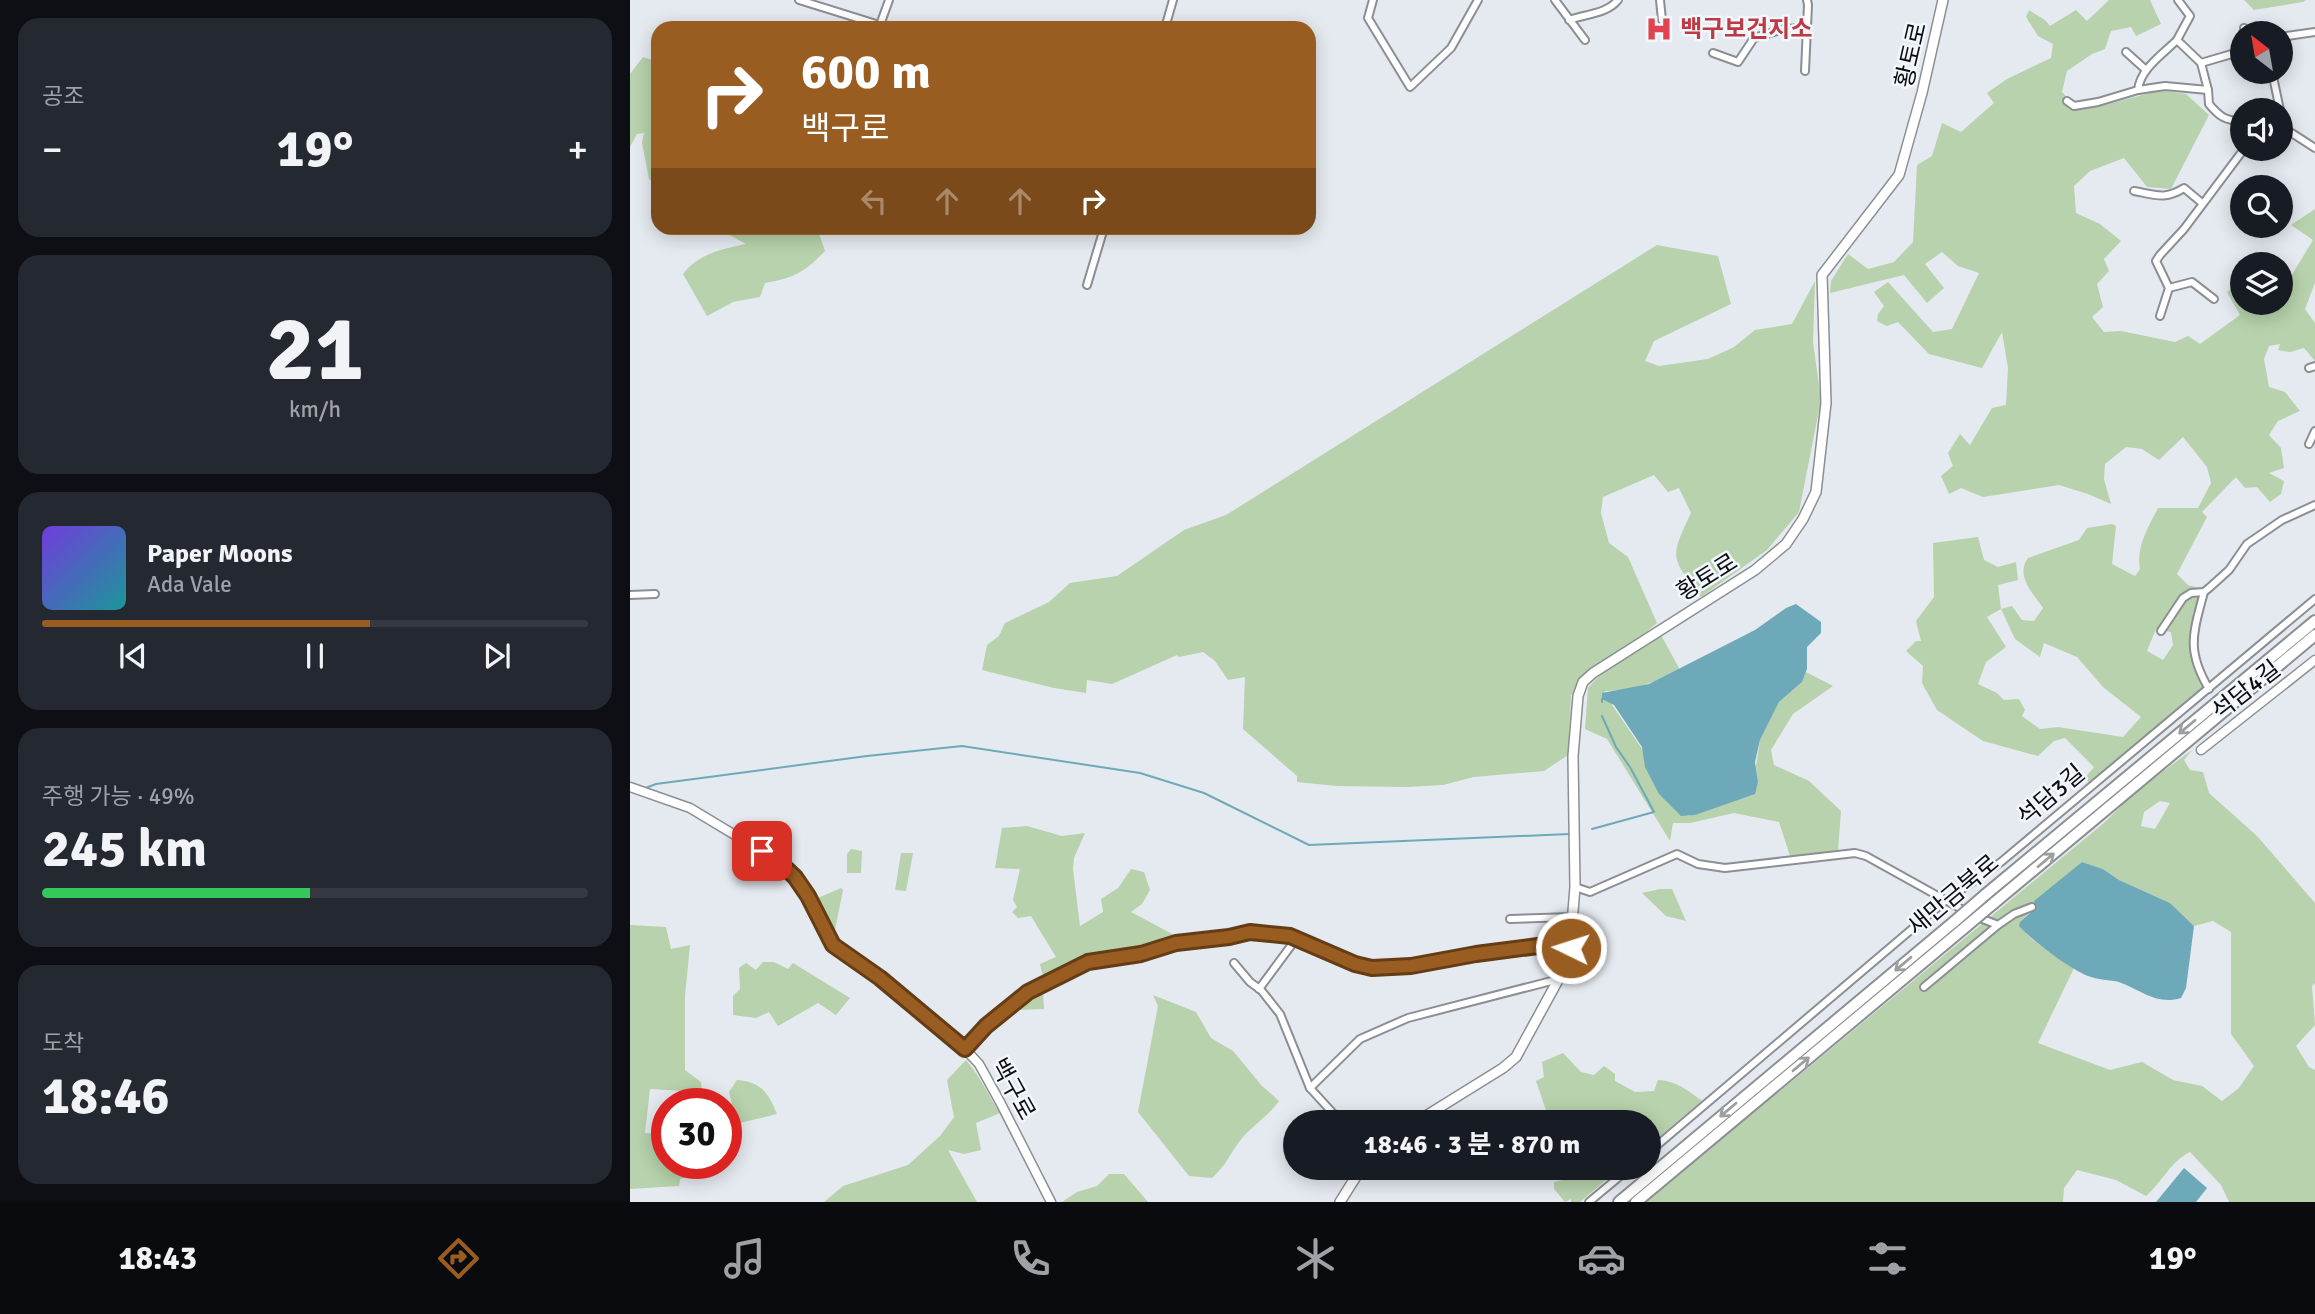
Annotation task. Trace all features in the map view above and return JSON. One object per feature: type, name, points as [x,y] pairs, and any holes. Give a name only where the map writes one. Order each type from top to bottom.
[{"type":"highway","name":"새만금북로","points":[[1636,1202],[2315,621]]},
{"type":"highway","name":"새만금북로","points":[[1990,899],[2315,635]]},
{"type":"highway","name":"새만금북로","points":[[1619,1202],[1959,925]]},
{"type":"main road","name":"황토로","points":[[1435,1110],[1516,1057],[1569,960],[1575,887],[1573,756],[1578,696],[1583,682],[1670,622],[1755,570],[1786,544],[1803,519],[1816,492],[1826,403],[1822,275],[1899,175],[1922,93],[1943,0]]},
{"type":"main road","points":[[1340,1202],[1354,1180]]},
{"type":"street","points":[[799,0],[867,21]]},
{"type":"street","points":[[881,21],[888,0]]},
{"type":"street","points":[[1167,21],[1173,0]]},
{"type":"street","points":[[1373,0],[1368,18],[1410,87],[1451,48],[1478,0]]},
{"type":"street","points":[[1555,0],[1585,40]]},
{"type":"street","points":[[1569,20],[1603,11],[1618,0]]},
{"type":"street","points":[[1660,0],[1662,20]]},
{"type":"street","points":[[1805,71],[1807,0]]},
{"type":"street","points":[[2138,90],[2146,71],[2177,40],[2190,21],[2190,16],[2178,0]]},
{"type":"street","points":[[1713,53],[1738,62],[1754,38],[1783,29],[1807,28]]},
{"type":"street","points":[[2293,35],[2315,32]]},
{"type":"street","points":[[2177,40],[2201,63],[2209,104],[2221,118],[2230,121]]},
{"type":"street","points":[[2126,52],[2146,71]]},
{"type":"street","points":[[2201,63],[2230,55]]},
{"type":"street","points":[[2067,101],[2074,106],[2165,86],[2208,90]]},
{"type":"street","points":[[2293,135],[2315,148]]},
{"type":"street","points":[[2160,316],[2169,288],[2157,261],[2235,161]]},
{"type":"street","points":[[2134,191],[2163,197],[2171,196],[2185,188],[2202,203]]},
{"type":"street","points":[[1087,285],[1102,235]]},
{"type":"street","points":[[2169,288],[2192,282],[2214,299]]},
{"type":"street","points":[[2309,444],[2315,431]]},
{"type":"street","points":[[2209,689],[2200,673],[2192,646],[2204,592],[2229,570],[2247,544],[2282,520],[2315,505]]},
{"type":"street","points":[[2161,631],[2183,598],[2191,593],[2204,592]]},
{"type":"street","points":[[630,595],[655,594]]},
{"type":"street","name":"석담3길","points":[[1661,1142],[1945,901],[2001,862],[2315,599]]},
{"type":"street","name":"석담4길","points":[[2202,750],[2315,660]]},
{"type":"street","name":"백구로","points":[[635,789],[690,808],[778,861],[795,877],[833,945],[880,978],[965,1049],[979,1064],[1051,1202]]},
{"type":"street","points":[[1575,887],[1590,892],[1677,854],[1698,864],[1725,869],[1855,853],[1866,856],[1945,901],[1998,925]]},
{"type":"street","points":[[1924,987],[1998,925],[2014,914],[2032,907]]},
{"type":"street","points":[[1510,919],[1573,917]]},
{"type":"street","points":[[965,1049],[986,1026],[1028,992],[1088,962],[1141,954],[1176,943],[1250,932],[1296,939],[1355,964],[1372,968],[1411,966],[1538,946],[1569,960]]},
{"type":"street","points":[[1259,989],[1296,939]]},
{"type":"street","points":[[1550,952],[1571,948]]},
{"type":"street","points":[[1310,1088],[1360,1039],[1408,1018],[1559,979],[1550,952]]},
{"type":"street","points":[[1234,963],[1279,1014],[1310,1088],[1330,1110]]},
{"type":"street","points":[[1589,1202],[1615,1180]]},
{"type":"green space","points":[[2109,0],[2150,0],[2161,24],[2136,36],[2131,27],[2111,31],[2105,49],[2092,54],[2067,71],[2062,92],[2078,109],[2167,91],[2186,94],[2209,115],[2171,189],[2147,187],[2124,158],[2090,171],[2074,186],[2076,213],[2100,224],[2121,241],[2104,259],[2109,271],[2097,284],[2103,307],[2092,317],[2104,332],[2121,331],[2175,342],[2188,336],[2200,344],[2240,315],[2293,315],[2293,273],[2313,240],[2293,224],[2315,209],[2315,283],[2305,309],[2315,323],[2315,361],[2304,348],[2290,352],[2278,350],[2280,344],[2269,346],[2264,359],[2269,387],[2285,392],[2300,411],[2278,421],[2269,435],[2281,448],[2284,468],[2269,473],[2284,481],[2281,494],[2270,502],[2257,487],[2245,488],[2236,477],[2202,512],[2207,517],[2177,574],[2188,585],[2203,589],[2191,626],[2190,644],[2193,661],[2204,689],[2187,700],[2090,783],[2085,778],[2094,767],[2065,738],[2054,741],[2038,756],[1983,741],[1937,710],[1922,683],[1923,666],[1906,651],[1916,641],[1921,641],[1916,621],[1934,597],[1933,543],[1978,537],[1984,560],[1998,567],[2016,562],[2018,580],[1998,585],[2001,609],[2012,606],[2022,620],[2034,621],[2043,608],[2024,578],[2023,571],[2028,558],[2079,540],[2087,528],[2112,524],[2116,526],[2112,564],[2135,576],[2140,569],[2144,537],[2158,508],[2198,508],[2211,483],[2207,467],[2183,437],[2159,460],[2142,449],[2126,447],[2105,464],[2104,479],[2111,504],[2059,485],[1983,497],[1961,488],[1949,494],[1941,476],[1953,466],[1948,453],[1960,434],[1970,445],[1992,408],[2006,405],[2008,368],[2002,332],[1982,368],[1929,354],[1898,322],[1887,326],[1877,321],[1884,306],[1874,292],[1888,282],[1933,332],[1952,329],[1979,273],[1958,266],[1942,252],[1925,264],[1944,288],[1927,303],[1904,275],[1830,293],[1831,281],[1848,254],[1868,269],[1894,262],[1913,242],[1917,165],[1932,156],[1942,123],[1961,132],[1994,103],[1987,93],[2007,79],[2051,58],[2053,44],[2038,36],[2026,17],[2029,10],[2050,26],[2076,10],[2087,21]],"holes":[[[2001,609],[2015,639],[2040,657],[2044,643],[2077,657],[2103,687],[2141,717],[2123,737],[2058,727],[2040,729],[2022,716],[2025,710],[2019,699],[2004,700],[1997,693],[1978,684],[1986,662],[2006,647],[1987,617]],[[2156,629],[2171,632],[2173,645],[2163,660],[2147,651]]]},
{"type":"green space","points":[[2244,0],[2306,0],[2254,10]]},
{"type":"green space","points":[[643,57],[651,60],[651,181],[642,143],[644,133],[637,134],[630,147],[630,74]]},
{"type":"green space","points":[[730,235],[819,235],[825,251],[798,273],[765,283],[760,297],[733,302],[707,316],[683,274],[703,257],[746,244]]},
{"type":"green space","points":[[1657,245],[1718,256],[1731,304],[1654,341],[1645,361],[1659,366],[1708,359],[1734,347],[1755,330],[1792,324],[1815,281],[1813,342],[1821,400],[1799,512],[1767,550],[1701,597],[1676,557],[1679,540],[1691,513],[1679,488],[1668,492],[1654,475],[1603,497],[1601,513],[1609,543],[1628,557],[1657,623],[1571,695],[1568,755],[1544,771],[1474,777],[1443,785],[1407,787],[1337,786],[1297,782],[1297,776],[1243,729],[1245,677],[1228,680],[1215,661],[1203,652],[1179,657],[1177,655],[1112,684],[1087,680],[1086,693],[982,670],[987,645],[999,636],[1005,623],[1049,602],[1070,583],[1117,576],[1184,530],[1226,515]]},
{"type":"green space","points":[[1661,635],[1680,670],[1644,685],[1605,691],[1688,816],[1752,795],[1758,782],[1756,767],[1760,740],[1779,702],[1801,683],[1806,672],[1833,686],[1793,714],[1771,750],[1774,765],[1809,781],[1841,811],[1838,851],[1790,856],[1779,822],[1734,813],[1690,823],[1673,823],[1670,841],[1607,739],[1585,729],[1588,688],[1600,675]]},
{"type":"green space","points":[[2192,750],[2184,760],[2190,770],[2203,772],[2209,793],[2257,836],[2315,903],[2315,983],[2312,986],[2315,1025],[2296,1046],[2309,1067],[2315,1070],[2315,1202],[2229,1202],[2221,1185],[2190,1152],[2177,1161],[2146,1196],[2116,1180],[2077,1170],[2064,1188],[2063,1202],[1646,1202],[2105,822],[2135,792]],"holes":[[[2160,801],[2170,803],[2155,829],[2141,826],[2144,812]],[[2082,862],[2103,869],[2119,880],[2170,903],[2194,926],[2213,921],[2231,932],[2231,1034],[2254,1066],[2239,1088],[2222,1101],[2202,1086],[2173,1080],[2142,1062],[2110,1070],[2038,1043],[2074,968],[2033,940],[2020,926],[2020,922]]]},
{"type":"green space","points":[[1027,826],[1062,836],[1085,833],[1074,858],[1073,869],[1080,926],[1103,912],[1101,899],[1118,888],[1131,869],[1144,872],[1150,890],[1142,904],[1131,912],[1176,936],[1136,950],[1085,960],[1049,978],[1042,973],[1040,964],[1056,957],[1031,916],[1018,918],[1012,912],[1017,907],[1013,900],[1020,869],[995,868],[1002,828]]},
{"type":"green space","points":[[851,849],[862,851],[861,873],[847,873],[847,854]]},
{"type":"green space","points":[[901,853],[913,853],[906,891],[895,890]]},
{"type":"green space","points":[[841,888],[843,890],[834,935],[823,921],[818,898]]},
{"type":"green space","points":[[1672,889],[1686,921],[1666,916],[1642,893]]},
{"type":"green space","points":[[630,925],[666,927],[671,949],[690,945],[685,996],[685,1070],[701,1082],[702,1088],[650,1089],[645,1133],[651,1133],[651,1179],[680,1179],[679,1186],[630,1189]]},
{"type":"green space","points":[[763,962],[774,962],[788,969],[793,963],[850,998],[836,1015],[818,1003],[778,1026],[769,1012],[756,1018],[733,1015],[733,996],[740,989],[739,968],[746,963],[756,970]]},
{"type":"green space","points":[[1043,992],[1044,1009],[1013,1010],[1028,997]]},
{"type":"green space","points":[[1153,995],[1196,1012],[1211,1038],[1233,1051],[1262,1086],[1279,1101],[1243,1137],[1212,1178],[1189,1176],[1138,1112],[1158,1006]]},
{"type":"green space","points":[[1563,1053],[1581,1072],[1594,1075],[1604,1066],[1615,1074],[1615,1081],[1635,1092],[1654,1091],[1658,1080],[1664,1080],[1702,1101],[1661,1135],[1661,1110],[1546,1110],[1536,1081],[1544,1077],[1542,1062]]},
{"type":"green space","points":[[966,1060],[1000,1113],[976,1123],[981,1150],[964,1154],[948,1150],[977,1202],[824,1202],[843,1186],[908,1165],[940,1136],[954,1117],[947,1080]]},
{"type":"green space","points":[[737,1080],[758,1086],[777,1114],[742,1123],[742,1088],[732,1088]]},
{"type":"green space","points":[[1109,1174],[1124,1174],[1148,1202],[1062,1202],[1077,1192],[1097,1186]]},
{"type":"green space","points":[[1606,1180],[1580,1202],[1571,1202],[1571,1199],[1565,1202],[1554,1189],[1554,1182]]},
{"type":"water","points":[[1796,604],[1821,622],[1821,633],[1807,647],[1807,669],[1802,682],[1779,702],[1760,740],[1755,762],[1758,782],[1755,794],[1695,815],[1681,816],[1659,794],[1645,767],[1642,747],[1614,705],[1602,699],[1602,693],[1649,684],[1755,630]]},
{"type":"water","points":[[2082,862],[2103,869],[2119,880],[2170,903],[2194,926],[2186,988],[2181,998],[2158,999],[2120,982],[2083,974],[2053,955],[2019,926],[2035,909],[2034,901]]},
{"type":"water","points":[[2184,1168],[2207,1188],[2196,1202],[2156,1202]]},
{"type":"waterway","points":[[1592,829],[1654,812],[1616,747],[1602,716]]},
{"type":"waterway","points":[[643,789],[656,784],[962,746],[1140,773],[1204,793],[1309,845],[1569,834]]},
{"type":"place","name":"백구보건지소","points":[[1659,29]]},
{"type":"route","points":[[762,851],[795,877],[833,945],[880,978],[965,1049],[986,1026],[1028,992],[1088,962],[1141,954],[1176,943],[1250,932],[1290,936],[1355,964],[1372,968],[1411,966],[1538,946],[1550,952],[1571,948]]}]
